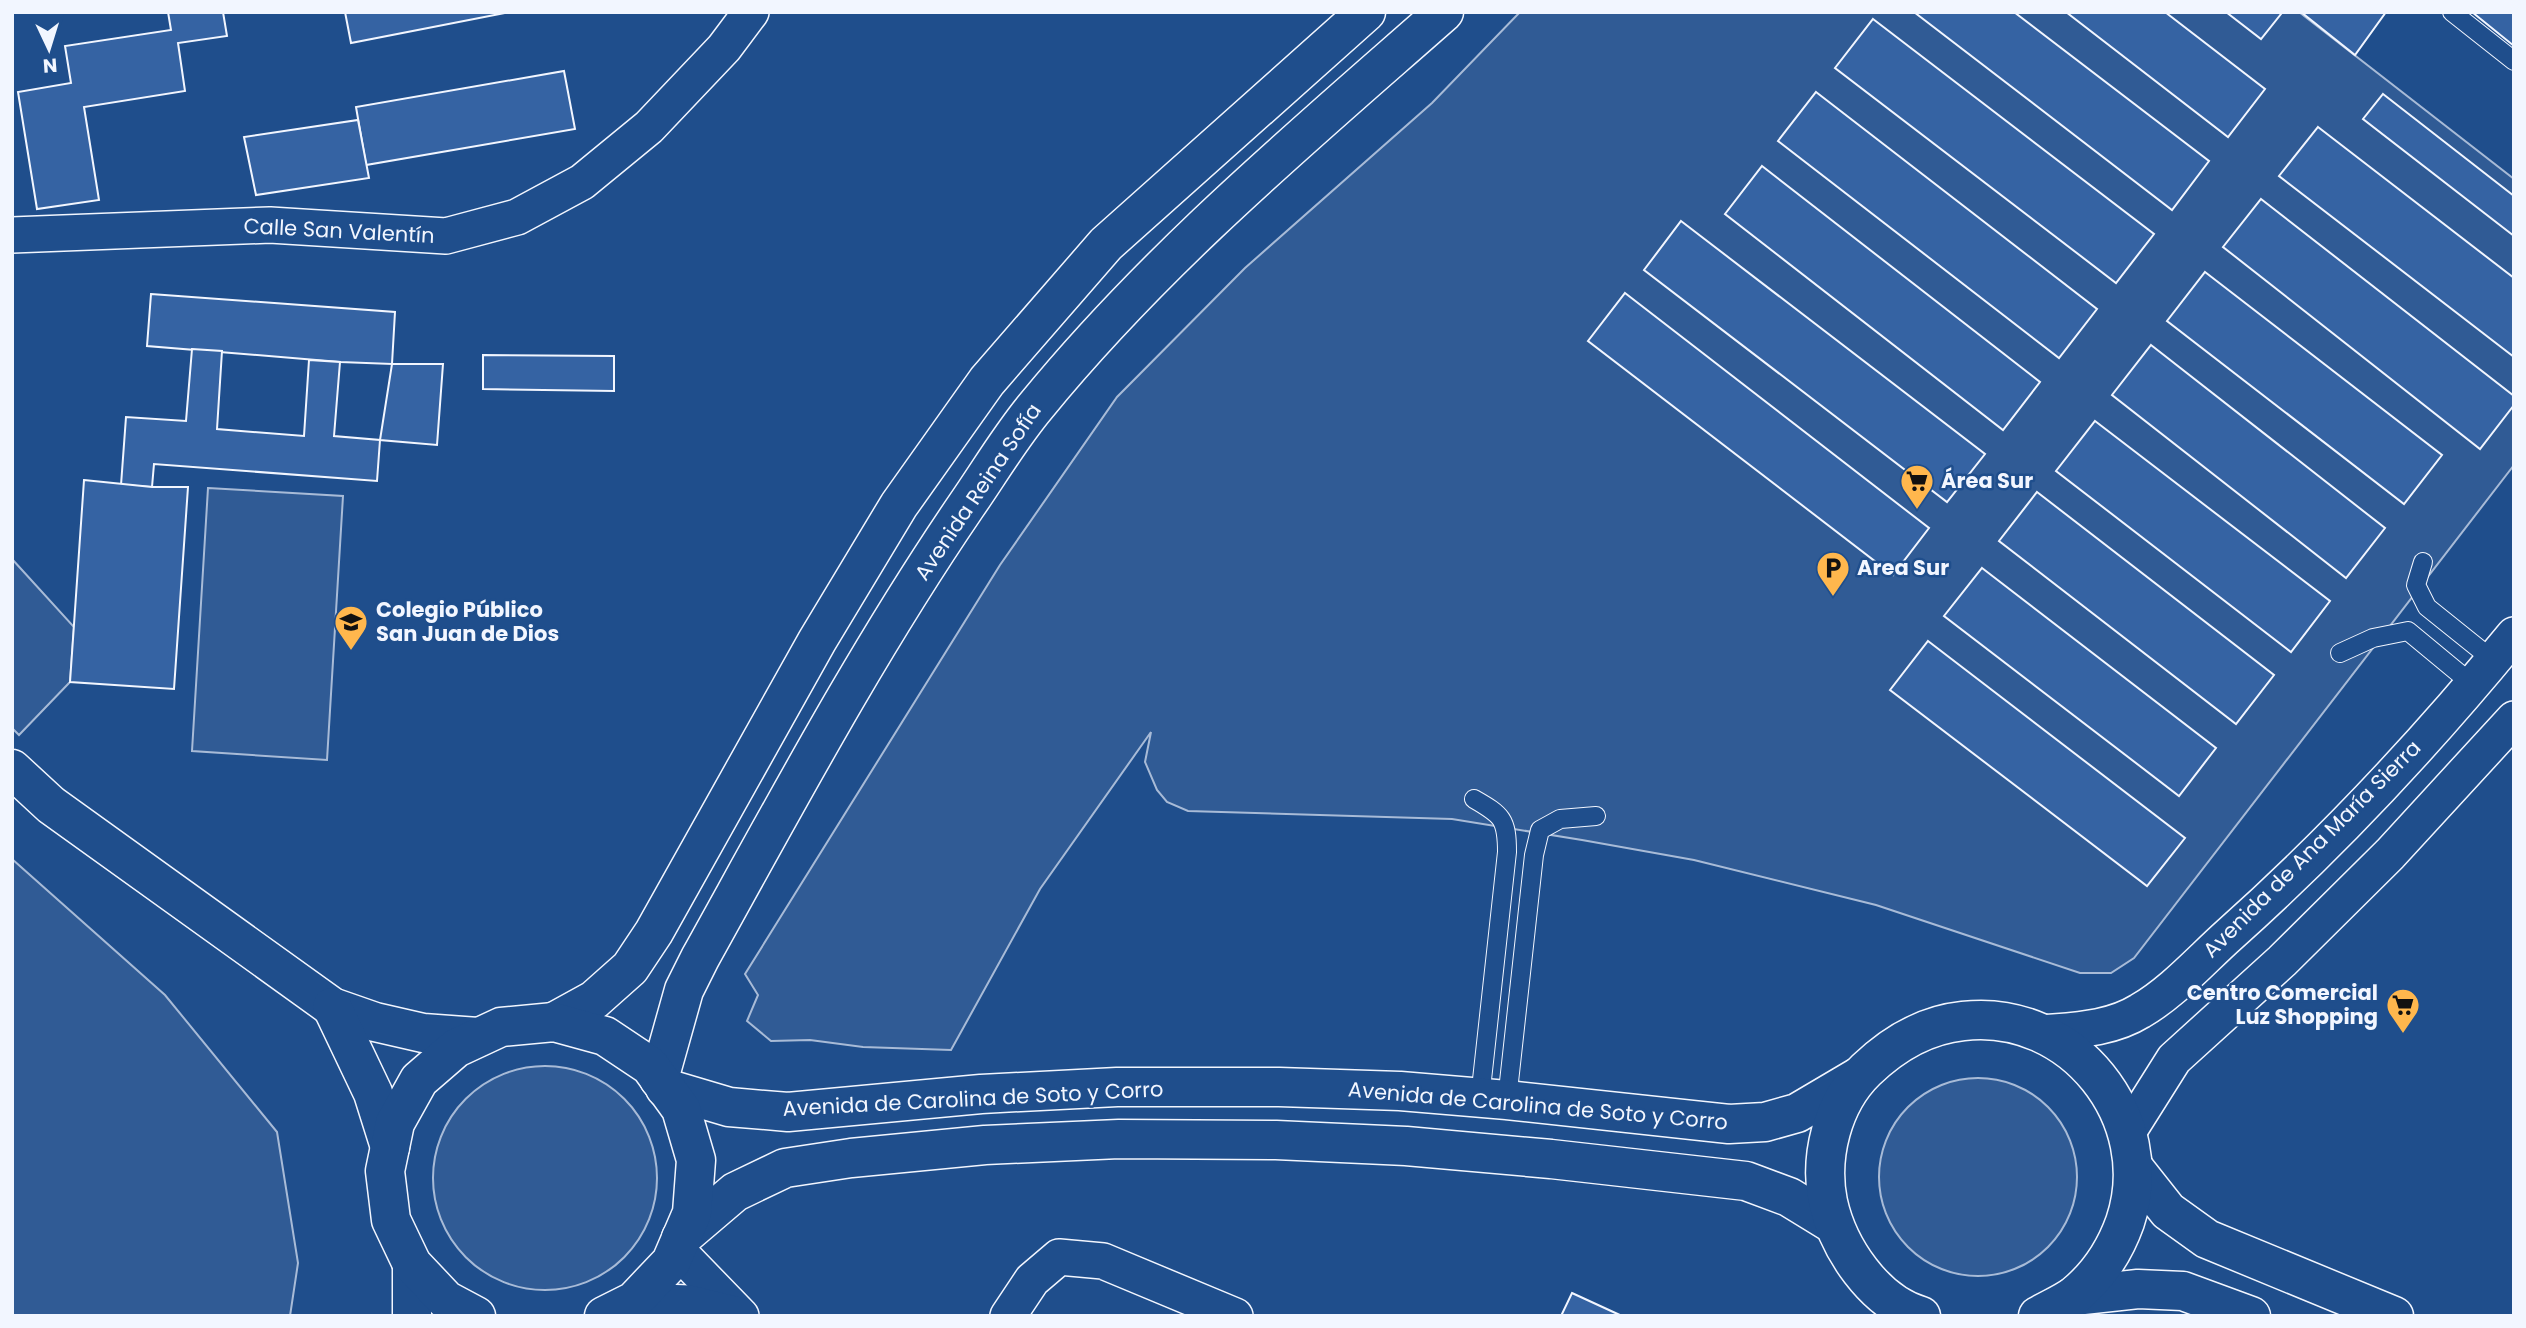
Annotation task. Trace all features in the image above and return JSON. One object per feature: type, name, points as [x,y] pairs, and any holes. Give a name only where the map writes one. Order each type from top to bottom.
[{"type":"street","name":"Calle San Valentín","points":[[12,235],[270,225],[446,236],[517,217],[582,183],[649,127],[724,48],[751,12]]},
{"type":"street","points":[[554,1022],[594,1000],[630,968],[654,932],[817,641],[878,539],[987,381],[1106,244],[1366,12]]},
{"type":"street","name":"Avenida Reina Sofía","points":[[662,1083],[684,990],[699,958],[861,669],[948,533],[1034,408],[1145,283],[1288,148],[1444,12]]},
{"type":"street","name":"Avenida de Ana María Sierra","points":[[2043,1033],[2103,1027],[2140,1011],[2170,988],[2249,918],[2344,823],[2493,659]]},
{"type":"street","points":[[2038,1316],[2074,1296],[2100,1270],[2119,1239],[2131,1204],[2131,1150],[2174,1059],[2282,961],[2390,854],[2514,719]]},
{"type":"street","points":[[12,769],[51,805],[332,1007],[375,1022],[423,1033],[478,1037]]},
{"type":"street","points":[[332,1007],[373,1093],[390,1147]]},
{"type":"street","points":[[1921,1316],[1880,1292],[1852,1261],[1833,1224],[1825,1186],[1826,1148],[1838,1110],[1858,1077],[1888,1049],[1924,1030],[1963,1020],[2004,1021],[2043,1033],[2081,1058],[2110,1091],[2131,1150],[2168,1211],[2207,1239],[2393,1316]]},
{"type":"street","points":[[476,1316],[446,1300],[412,1264],[391,1220],[385,1171],[395,1123],[419,1080],[456,1048],[501,1027],[554,1022],[605,1036],[650,1066],[681,1110],[696,1160],[692,1213],[671,1262],[619,1308]]},
{"type":"street","name":"Avenida de Carolina de Soto y Corro","points":[[662,1083],[729,1107],[788,1112],[981,1094],[1117,1087],[1279,1087],[1400,1091],[1729,1124],[1765,1122],[1797,1113],[1858,1077]]},
{"type":"street","points":[[679,1244],[736,1192],[785,1168],[851,1158],[985,1145],[1119,1139],[1276,1140],[1406,1146],[1551,1158],[1746,1181],[1789,1197],[1833,1224]]},
{"type":"street","points":[[679,1244],[740,1315]]},
{"type":"street","points":[[1008,1316],[1031,1280],[1059,1257],[1103,1261],[1235,1316]]},
{"type":"street","points":[[412,1264],[412,1316]]},
{"type":"street","points":[[2074,1296],[2138,1289],[2183,1291],[2251,1316]]},
{"type":"street","points":[[619,1308],[689,1303],[740,1315]]},
{"type":"lane","points":[[2452,12],[2514,61]]},
{"type":"lane","points":[[2423,562],[2416,585],[2427,607],[2493,659]]},
{"type":"lane","points":[[2340,653],[2373,638],[2408,631],[2493,659]]},
{"type":"lane","points":[[1474,799],[1498,813],[1507,831],[1494,1099]]},
{"type":"lane","points":[[1494,1099],[1540,830],[1559,819],[1596,816]]},
{"type":"shaded area","name":"Area Sur","points":[[1520,12],[2299,12],[2514,179],[2514,465],[2134,958],[2111,973],[2080,973],[1876,905],[1694,860],[1582,840],[1452,819],[1188,811],[1167,802],[1157,790],[1145,762],[1151,732],[1040,889],[951,1050],[863,1047],[810,1040],[771,1041],[747,1021],[758,995],[745,974],[1000,565],[1117,397],[1245,268],[1432,103]]},
{"type":"shaded area","points":[[208,488],[343,496],[327,760],[192,751]]},
{"type":"shaded area","points":[[12,559],[74,627],[70,682],[19,735],[12,728]]},
{"type":"shaded area","points":[[12,859],[165,995],[277,1132],[298,1263],[290,1316],[12,1316]]},
{"type":"shaded area","points":[[534,1066],[556,1066],[598,1079],[616,1091],[632,1107],[649,1135],[657,1178],[649,1221],[632,1249],[616,1265],[588,1282],[556,1290],[534,1290],[492,1277],[474,1265],[458,1249],[441,1221],[433,1189],[433,1167],[446,1125],[458,1107],[474,1091],[502,1074]]},
{"type":"shaded area","points":[[1978,1078],[1997,1079],[2016,1085],[2033,1094],[2048,1107],[2061,1122],[2070,1139],[2076,1158],[2076,1196],[2070,1215],[2061,1232],[2048,1247],[2033,1260],[2016,1269],[1997,1275],[1978,1276],[1959,1275],[1940,1269],[1923,1260],[1908,1247],[1895,1232],[1886,1215],[1880,1196],[1879,1177],[1880,1158],[1886,1139],[1895,1122],[1908,1107],[1923,1094],[1940,1085],[1959,1079]]},
{"type":"building","points":[[168,12],[223,12],[227,36],[178,43],[185,91],[84,107],[99,200],[37,209],[18,92],[71,83],[65,46],[171,30]]},
{"type":"building","points":[[345,12],[510,12],[351,43]]},
{"type":"building","points":[[1914,12],[2014,12],[2209,161],[2172,210]]},
{"type":"building","points":[[2066,12],[2165,12],[2265,89],[2228,137]]},
{"type":"building","points":[[2226,12],[2278,12],[2281,14],[2261,39]]},
{"type":"building","points":[[2301,12],[2386,12],[2355,55]]},
{"type":"building","points":[[2472,12],[2514,12],[2514,46]]},
{"type":"building","points":[[1873,19],[2154,234],[2116,283],[1835,68]]},
{"type":"building","points":[[564,71],[575,129],[366,165],[356,107]]},
{"type":"building","points":[[1816,92],[2097,309],[2059,358],[1778,141]]},
{"type":"building","points":[[2383,94],[2514,196],[2514,236],[2363,119]]},
{"type":"building","points":[[358,120],[369,178],[256,195],[244,137]]},
{"type":"building","points":[[2318,127],[2514,278],[2514,357],[2279,176]]},
{"type":"building","points":[[1762,166],[2040,382],[2003,430],[1725,214]]},
{"type":"building","points":[[2261,199],[2514,396],[2514,405],[2480,449],[2223,247]]},
{"type":"building","points":[[1681,221],[1985,454],[1947,502],[1644,270]]},
{"type":"building","points":[[2205,272],[2442,455],[2404,504],[2167,321]]},
{"type":"building","points":[[1625,293],[1929,528],[1893,575],[1588,341]]},
{"type":"building","points":[[151,294],[395,312],[392,364],[147,346]]},
{"type":"building","points":[[2151,345],[2385,528],[2346,578],[2112,395]]},
{"type":"building","points":[[192,349],[222,351],[217,429],[304,436],[309,360],[340,362],[334,436],[380,440],[377,481],[154,464],[152,487],[121,485],[126,417],[186,421]]},
{"type":"building","points":[[483,355],[614,356],[614,391],[483,389]]},
{"type":"building","points":[[392,364],[443,364],[437,445],[380,440]]},
{"type":"building","points":[[2095,421],[2330,601],[2291,652],[2056,471]]},
{"type":"building","points":[[84,480],[152,487],[188,487],[174,689],[70,682]]},
{"type":"building","points":[[2037,492],[2274,675],[2236,724],[1999,541]]},
{"type":"building","points":[[1982,568],[2216,748],[2179,796],[1944,616]]},
{"type":"building","points":[[1928,641],[2185,838],[2147,886],[1890,690]]},
{"type":"building","points":[[1572,1293],[1622,1316],[1561,1316]]},
{"type":"place","name":"Área Sur","points":[[1917,511]]},
{"type":"place","name":"Area Sur","points":[[1833,598]]},
{"type":"place","name":"Colegio Público San Juan de Dios","points":[[351,652]]},
{"type":"place","name":"Centro Comercial Luz Shopping","points":[[2403,1035]]}]
